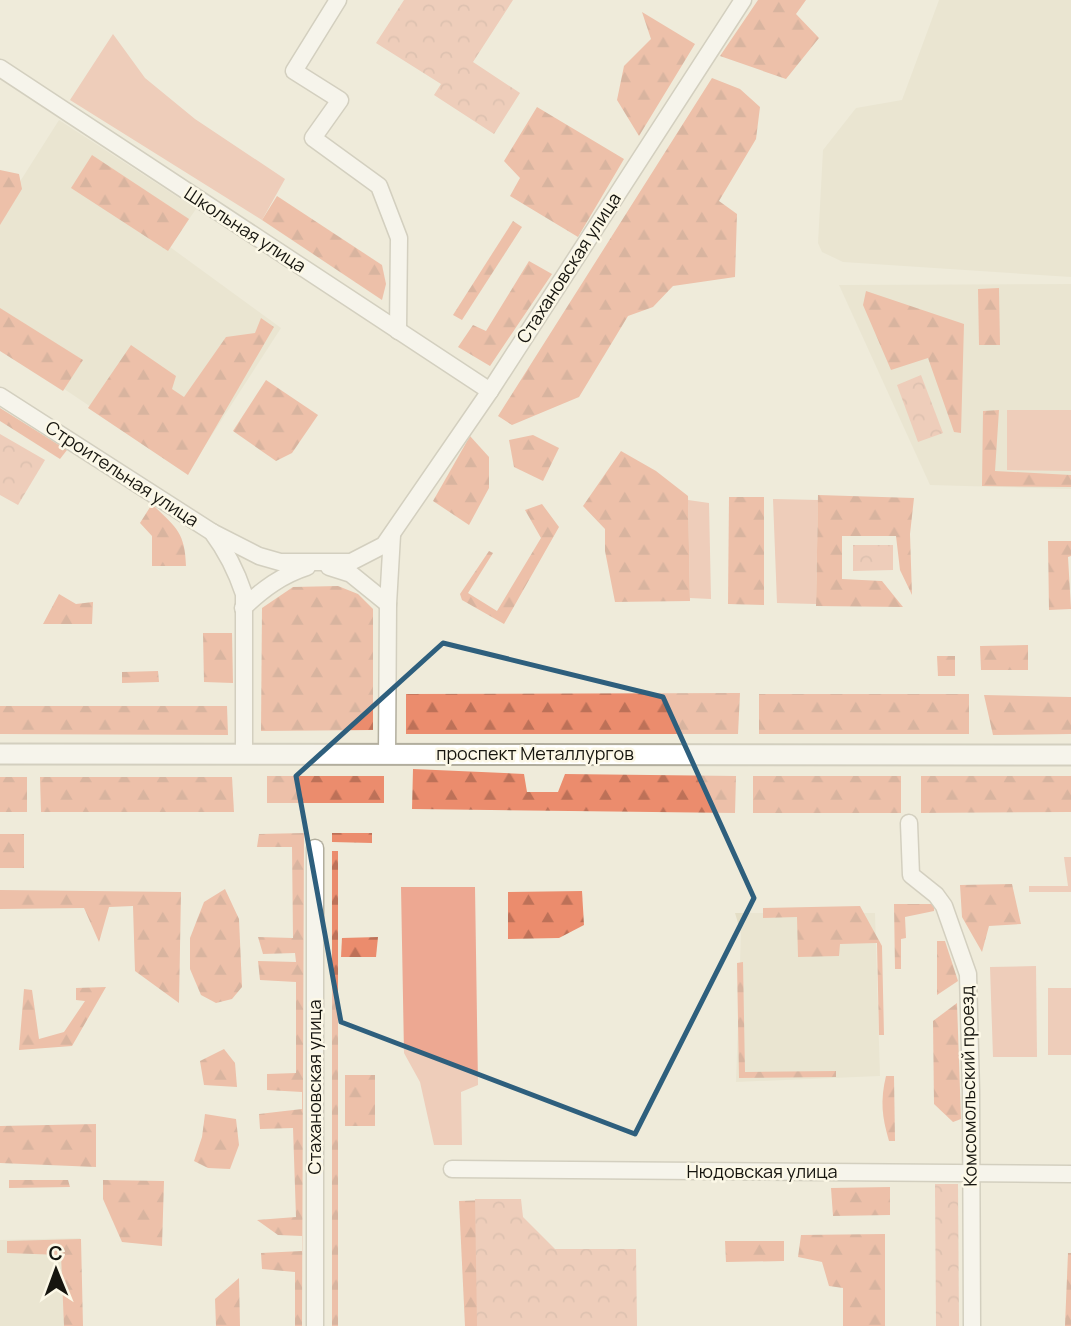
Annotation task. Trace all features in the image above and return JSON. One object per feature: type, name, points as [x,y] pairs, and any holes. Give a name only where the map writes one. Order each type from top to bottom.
[{"type":"main road","name":"проспект Металлургов","points":[[0,754],[1071,755]]},
{"type":"street","points":[[338,0],[294,71],[340,100],[313,138],[379,186],[398,238],[398,331]]},
{"type":"street","name":"Стахановская улица","points":[[392,535],[490,391],[743,0]]},
{"type":"street","name":"Школьная улица","points":[[0,68],[490,391]]},
{"type":"street","name":"Строительная улица","points":[[0,396],[212,532],[233,562],[244,594],[244,754]]},
{"type":"street","points":[[212,532],[260,556],[280,562],[316,564],[351,562],[363,558],[392,535]]},
{"type":"street","points":[[387,755],[388,604],[392,535]]},
{"type":"street","points":[[243,608],[270,584],[292,572],[316,564],[351,574],[388,604]]},
{"type":"street","name":"Комсомольский проезд","points":[[909,823],[911,875],[936,895],[944,906],[968,974],[972,1326]]},
{"type":"street","name":"Стахановская улица","points":[[315,848],[315,1326]]},
{"type":"street","name":"Нюдовская улица","points":[[452,1169],[1071,1174]]},
{"type":"highlighted area","points":[[443,643],[663,697],[754,898],[635,1134],[341,1022],[296,776]]},
{"type":"shaded area","points":[[939,0],[1071,0],[1071,277],[843,262],[822,252],[818,243],[823,150],[856,108],[902,100]]},
{"type":"shaded area","points":[[59,120],[196,209],[170,247],[281,328],[188,472],[0,346],[0,213]]},
{"type":"shaded area","points":[[1071,284],[1071,489],[930,485],[839,285]]},
{"type":"shaded area","points":[[735,913],[875,913],[880,1076],[736,1082],[741,933]]},
{"type":"shaded area","points":[[80,1238],[81,1326],[0,1326],[0,1240]]},
{"type":"green space","points":[[404,0],[513,0],[473,62],[520,93],[494,134],[434,95],[441,84],[376,43]]},
{"type":"green space","points":[[758,0],[806,0],[796,14],[819,38],[786,79],[720,56]]},
{"type":"green space","points":[[642,12],[695,44],[639,136],[617,100],[624,66],[651,39]]},
{"type":"green space","points":[[113,34],[145,78],[195,119],[285,179],[262,220],[70,100]]},
{"type":"green space","points":[[712,78],[740,89],[760,107],[756,139],[719,201],[737,214],[735,277],[673,286],[653,307],[628,316],[579,397],[512,425],[498,416]]},
{"type":"green space","points":[[537,107],[624,159],[578,237],[510,196],[520,178],[504,161]]},
{"type":"green space","points":[[92,155],[189,219],[168,251],[71,188]]},
{"type":"green space","points":[[0,170],[19,174],[22,189],[0,225]]},
{"type":"green space","points":[[277,196],[382,265],[386,284],[382,300],[262,220]]},
{"type":"green space","points":[[513,221],[522,227],[462,320],[453,315]]},
{"type":"green space","points":[[529,261],[552,274],[490,366],[458,347],[473,325],[486,331]]},
{"type":"green space","points":[[999,288],[1000,345],[979,345],[978,289]]},
{"type":"green space","points":[[866,291],[964,324],[961,433],[954,432],[928,358],[891,370],[863,305]]},
{"type":"green space","points":[[0,308],[83,360],[63,391],[0,351]]},
{"type":"green space","points":[[261,318],[274,327],[188,475],[88,408],[131,345],[176,376],[172,389],[184,397],[226,337],[255,333]]},
{"type":"green space","points":[[921,375],[943,433],[918,442],[897,385]]},
{"type":"green space","points":[[266,380],[318,415],[292,453],[276,461],[233,431]]},
{"type":"green space","points":[[0,408],[67,450],[60,459],[0,421]]},
{"type":"green space","points":[[999,410],[995,471],[1071,475],[1071,487],[982,486],[983,411]]},
{"type":"green space","points":[[1007,410],[1071,410],[1071,471],[1007,470]]},
{"type":"green space","points":[[0,434],[45,460],[18,505],[0,495]]},
{"type":"green space","points":[[533,435],[559,448],[543,481],[514,467],[509,440]]},
{"type":"green space","points":[[470,436],[489,457],[489,488],[469,525],[433,501]]},
{"type":"green space","points":[[621,451],[656,471],[688,496],[690,601],[615,602],[605,551],[605,529],[583,506]]},
{"type":"green space","points":[[818,495],[914,498],[910,534],[912,595],[900,570],[896,536],[842,536],[842,579],[882,581],[903,607],[816,606]]},
{"type":"green space","points":[[729,497],[764,497],[764,605],[728,604]]},
{"type":"green space","points":[[773,499],[818,500],[816,604],[777,603]]},
{"type":"green space","points":[[688,500],[709,503],[711,599],[690,598]]},
{"type":"green space","points":[[152,504],[173,524],[181,537],[186,566],[152,566],[152,536],[140,523]]},
{"type":"green space","points":[[542,504],[559,527],[504,624],[462,600],[460,594],[489,551],[493,553],[468,593],[497,611],[541,538],[525,510]]},
{"type":"green space","points":[[1048,541],[1071,541],[1071,556],[1068,557],[1071,609],[1049,610]]},
{"type":"green space","points":[[853,545],[893,545],[893,570],[853,571]]},
{"type":"green space","points":[[338,586],[358,594],[373,609],[373,730],[261,731],[262,608],[293,587]]},
{"type":"green space","points":[[59,594],[76,604],[93,602],[92,624],[43,624]]},
{"type":"green space","points":[[203,633],[232,633],[233,683],[204,682]]},
{"type":"green space","points":[[1028,645],[1028,670],[981,670],[980,646]]},
{"type":"green space","points":[[937,656],[955,656],[955,676],[938,676]]},
{"type":"green space","points":[[158,671],[159,682],[122,683],[122,672]]},
{"type":"green space","points":[[740,693],[738,734],[406,734],[406,694]]},
{"type":"green space","points":[[759,694],[969,694],[969,734],[759,734]]},
{"type":"green space","points":[[984,695],[1071,697],[1071,734],[993,735]]},
{"type":"green space","points":[[0,706],[227,706],[228,735],[0,734]]},
{"type":"green space","points":[[413,769],[524,774],[527,792],[558,792],[565,774],[736,776],[735,813],[412,809]]},
{"type":"green space","points":[[267,776],[384,776],[384,803],[267,803]]},
{"type":"green space","points":[[753,776],[901,776],[901,813],[753,813]]},
{"type":"green space","points":[[921,776],[1071,776],[1071,812],[921,813]]},
{"type":"green space","points":[[0,777],[27,777],[27,812],[0,812]]},
{"type":"green space","points":[[40,777],[232,777],[234,812],[41,812]]},
{"type":"green space","points":[[304,833],[302,1326],[295,1326],[295,1272],[262,1269],[261,1253],[302,1251],[302,1236],[278,1235],[257,1220],[296,1217],[293,1128],[260,1129],[259,1114],[302,1109],[302,1092],[267,1090],[267,1074],[296,1073],[296,982],[260,980],[258,961],[296,962],[295,953],[263,954],[258,937],[293,938],[292,847],[257,847],[259,834]]},
{"type":"green space","points":[[332,833],[372,833],[372,843],[332,842]]},
{"type":"green space","points":[[0,834],[24,834],[24,868],[0,868]]},
{"type":"green space","points":[[332,851],[338,851],[338,1326],[332,1326]]},
{"type":"green space","points":[[1064,857],[1071,857],[1071,892],[1029,892],[1029,886],[1068,886]]},
{"type":"green space","points":[[1012,884],[1021,924],[989,926],[982,952],[962,917],[960,885]]},
{"type":"green space","points":[[401,887],[475,887],[478,1085],[461,1092],[462,1145],[434,1145],[420,1082],[404,1053]]},
{"type":"green space","points":[[225,889],[239,919],[242,987],[232,999],[216,1003],[201,995],[190,969],[190,938],[204,902]]},
{"type":"green space","points":[[0,890],[181,892],[179,1003],[135,971],[133,906],[109,907],[99,942],[84,908],[0,909]]},
{"type":"green space","points":[[582,891],[584,925],[559,938],[508,939],[508,892]]},
{"type":"green space","points":[[894,904],[934,904],[934,911],[905,917],[906,938],[901,939],[901,969],[895,969]]},
{"type":"green space","points":[[860,906],[882,946],[884,1035],[879,1035],[877,943],[840,944],[839,956],[798,957],[797,917],[763,918],[763,908]]},
{"type":"green space","points":[[378,937],[376,957],[341,957],[342,938]]},
{"type":"green space","points":[[937,941],[945,941],[958,981],[937,995]]},
{"type":"green space","points":[[743,962],[745,1072],[836,1071],[836,1077],[739,1078],[737,963]]},
{"type":"green space","points":[[1036,966],[1037,1057],[993,1057],[990,967]]},
{"type":"green space","points":[[106,987],[72,1046],[19,1050],[24,989],[32,990],[39,1039],[64,1032],[85,1001],[76,1000],[76,988]]},
{"type":"green space","points":[[1048,988],[1071,988],[1071,1055],[1048,1055]]},
{"type":"green space","points":[[957,1003],[961,1119],[953,1122],[934,1104],[933,1021]]},
{"type":"green space","points":[[224,1049],[235,1063],[237,1087],[204,1085],[200,1061]]},
{"type":"green space","points":[[345,1075],[375,1075],[375,1126],[345,1126]]},
{"type":"green space","points":[[886,1076],[894,1076],[895,1141],[889,1141],[883,1116],[882,1101]]},
{"type":"green space","points":[[205,1114],[236,1119],[239,1145],[230,1169],[208,1168],[194,1161],[202,1137]]},
{"type":"green space","points":[[96,1124],[96,1167],[0,1163],[0,1126]]},
{"type":"green space","points":[[9,1180],[68,1180],[70,1187],[9,1188]]},
{"type":"green space","points":[[103,1180],[164,1181],[162,1246],[122,1242],[103,1199]]},
{"type":"green space","points":[[935,1184],[958,1184],[959,1326],[936,1326]]},
{"type":"green space","points":[[890,1187],[890,1215],[833,1216],[831,1188]]},
{"type":"green space","points":[[475,1199],[521,1199],[523,1217],[555,1249],[636,1249],[637,1326],[477,1326]]},
{"type":"green space","points":[[486,1200],[488,1326],[465,1326],[459,1201]]},
{"type":"green space","points":[[885,1234],[885,1326],[843,1326],[843,1288],[829,1286],[822,1262],[798,1257],[801,1235]]},
{"type":"green space","points":[[81,1239],[83,1326],[64,1326],[61,1255],[7,1253],[7,1241]]},
{"type":"green space","points":[[725,1241],[784,1241],[784,1261],[726,1262]]},
{"type":"green space","points":[[1068,1253],[1071,1253],[1071,1326],[1065,1326]]},
{"type":"green space","points":[[239,1278],[240,1326],[216,1326],[215,1299]]}]
